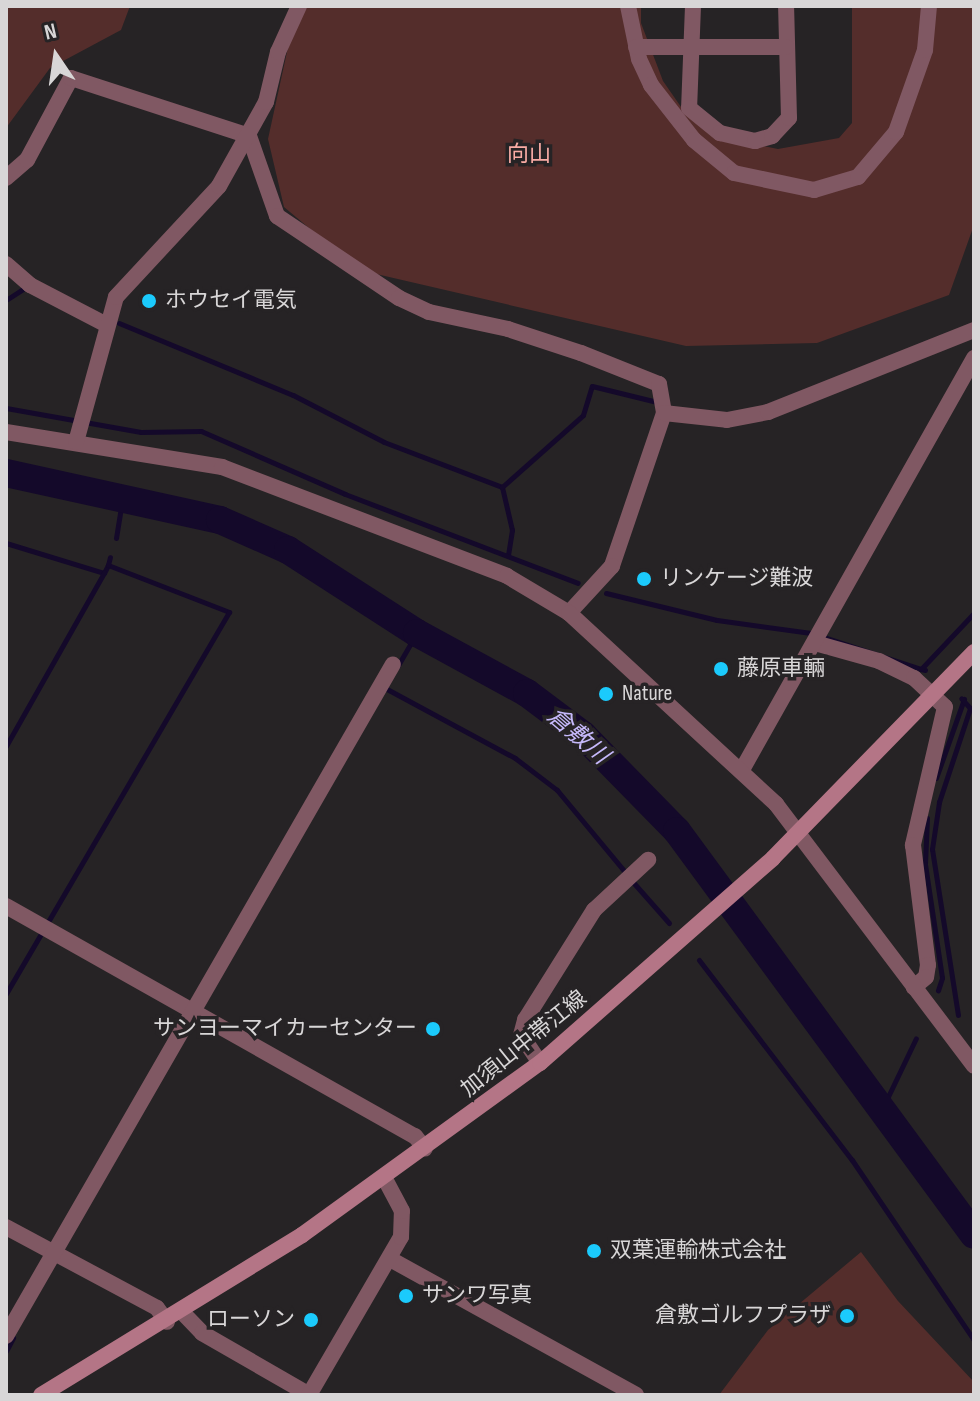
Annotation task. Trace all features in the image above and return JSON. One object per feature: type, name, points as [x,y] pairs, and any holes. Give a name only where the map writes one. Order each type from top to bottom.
[{"type":"main road","name":"加須山中帯江線","points":[[41,1395],[167,1322],[385,1179],[540,1063],[704,922],[799,834],[974,652]]},
{"type":"street","points":[[79,428],[105,324],[129,280],[219,186],[249,136],[299,6]]},
{"type":"street","points":[[628,6],[636,47],[651,85],[714,160],[755,181],[814,190],[858,177],[896,132],[925,50],[928,7]]},
{"type":"street","points":[[693,6],[689,108],[720,133],[755,141],[782,130],[789,118],[786,6]]},
{"type":"street","points":[[636,47],[786,47]]},
{"type":"street","points":[[6,178],[27,160],[71,78],[249,136]]},
{"type":"street","points":[[249,136],[277,216],[326,252],[429,312],[508,329],[659,384],[664,413],[612,566],[569,613]]},
{"type":"street","points":[[6,264],[30,285],[105,324]]},
{"type":"street","points":[[664,413],[727,420],[768,412],[974,330]]},
{"type":"street","points":[[743,768],[974,358]]},
{"type":"street","points":[[6,432],[79,428],[235,471],[507,576],[569,613],[743,768],[799,834],[971,1057]]},
{"type":"street","points":[[818,637],[879,661],[935,694],[945,707],[946,719],[916,821],[913,845],[928,965],[926,977],[914,987]]},
{"type":"street","points":[[6,1336],[58,1255],[393,664]]},
{"type":"street","points":[[540,1063],[521,1035],[525,1020],[594,910],[637,870]]},
{"type":"street","points":[[6,906],[415,1136],[425,1149]]},
{"type":"street","points":[[182,1312],[202,1333],[310,1395],[390,1259],[404,1219],[385,1179]]},
{"type":"street","points":[[6,1227],[157,1308],[167,1322]]},
{"type":"street","points":[[390,1259],[636,1395]]},
{"type":"green space","points":[[6,6],[130,6],[121,30],[50,68],[6,128]]},
{"type":"green space","name":"向山","points":[[297,6],[641,6],[641,23],[663,81],[688,117],[727,139],[778,149],[839,138],[852,123],[852,6],[974,6],[974,225],[949,295],[817,343],[686,346],[359,270],[284,207],[268,139]]},
{"type":"green space","name":"倉敷ゴルフプラザ","points":[[861,1252],[898,1301],[974,1382],[974,1395],[719,1395],[768,1330]]},
{"type":"waterway","points":[[6,300],[23,289]]},
{"type":"waterway","points":[[119,323],[293,395],[384,442],[502,487],[512,530],[508,555]]},
{"type":"waterway","points":[[502,487],[583,415],[592,386],[657,402]]},
{"type":"waterway","points":[[6,408],[141,432],[201,431],[345,494],[578,583]]},
{"type":"waterway","name":"倉敷川","points":[[6,473],[220,520],[288,550],[417,633],[527,693],[583,735],[677,831],[974,1235]]},
{"type":"waterway","points":[[116,538],[123,495]]},
{"type":"waterway","points":[[6,543],[104,573],[108,565],[229,612],[6,994]]},
{"type":"waterway","points":[[108,565],[110,557]]},
{"type":"waterway","points":[[6,746],[104,573]]},
{"type":"waterway","points":[[606,593],[717,620],[811,633],[921,669]]},
{"type":"waterway","points":[[925,670],[921,669],[974,613]]},
{"type":"waterway","points":[[397,667],[417,633]]},
{"type":"waterway","points":[[385,688],[515,758],[557,790],[626,873]]},
{"type":"waterway","points":[[958,1015],[932,849],[939,802],[970,708],[961,698]]},
{"type":"waterway","points":[[936,778],[964,699]]},
{"type":"waterway","points":[[927,818],[925,864],[942,978],[938,990]]},
{"type":"waterway","points":[[632,881],[669,923]]},
{"type":"waterway","points":[[699,960],[852,1160],[974,1340]]},
{"type":"waterway","points":[[883,1107],[916,1038]]},
{"type":"waterway","points":[[6,1351],[13,1338]]},
{"type":"place","name":"ホウセイ電気","points":[[149,301]]},
{"type":"place","name":"リンケージ難波","points":[[644,579]]},
{"type":"place","name":"藤原車輛","points":[[721,669]]},
{"type":"place","name":"Nature","points":[[606,694]]},
{"type":"place","name":"サンヨーマイカーセンター","points":[[433,1029]]},
{"type":"place","name":"双葉運輸株式会社","points":[[594,1251]]},
{"type":"place","name":"サンワ写真","points":[[406,1296]]},
{"type":"place","name":"倉敷ゴルフプラザ","points":[[847,1316]]},
{"type":"place","name":"ローソン","points":[[311,1320]]}]
